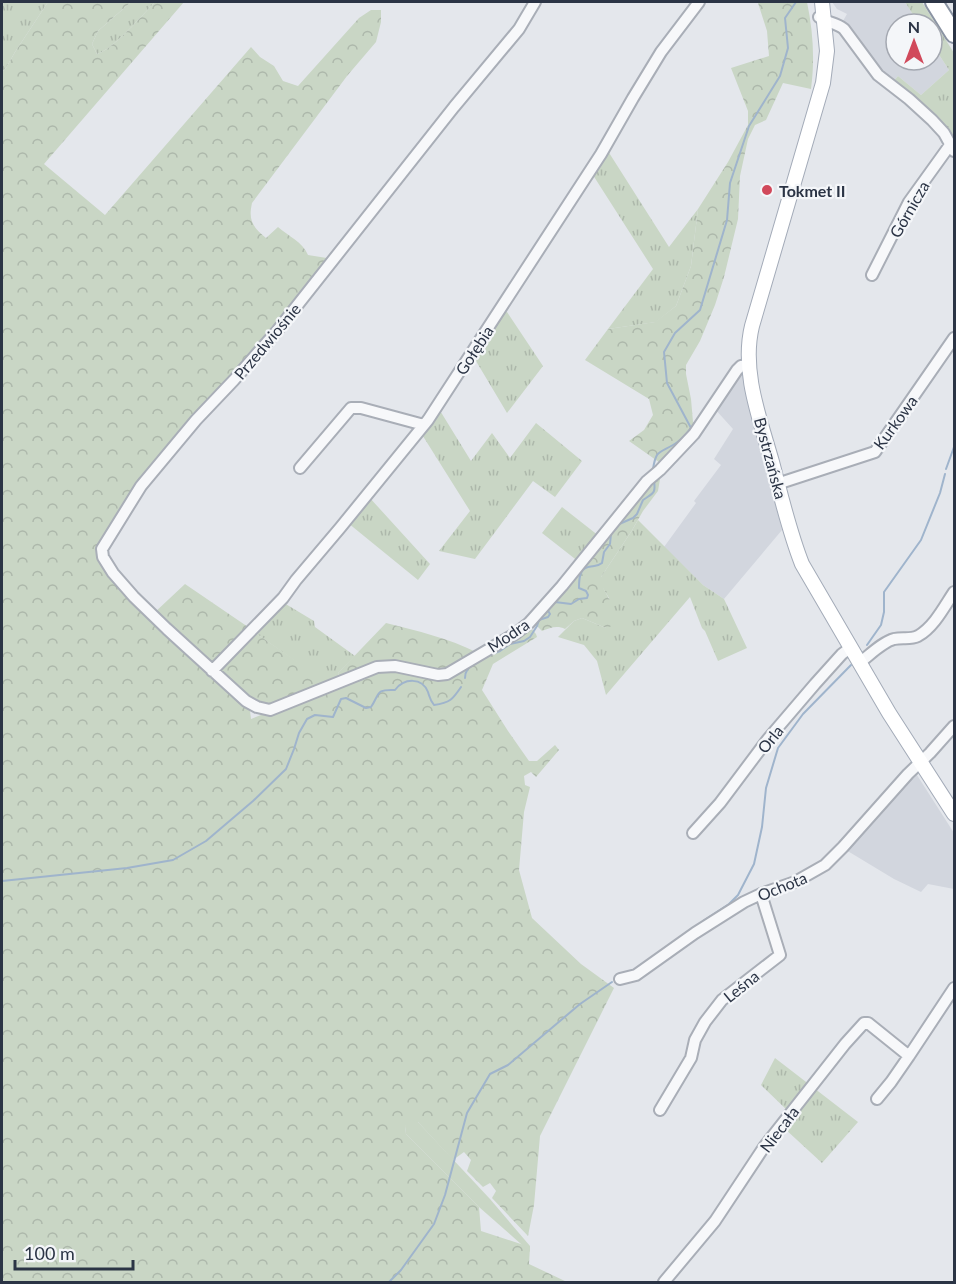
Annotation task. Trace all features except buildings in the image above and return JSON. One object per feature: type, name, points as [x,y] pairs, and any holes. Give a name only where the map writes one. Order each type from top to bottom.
[{"type":"highway","points":[[934,2],[954,34]]},
{"type":"main road","name":"Bystrzańska","points":[[819,10],[827,43],[827,63],[811,128],[752,326],[749,365],[777,484],[802,564],[889,713],[954,814]]},
{"type":"street","name":"Przedwiośnie","points":[[212,672],[134,597],[106,563],[102,549],[141,486],[196,420],[277,332],[519,28],[535,2]]},
{"type":"street","name":"Gołębia","points":[[212,672],[283,598],[424,425],[601,154],[661,52],[699,2]]},
{"type":"street","points":[[819,10],[844,28],[875,72],[932,120],[944,133],[952,148]]},
{"type":"street","name":"Górnicza","points":[[872,275],[909,202],[952,148]]},
{"type":"street","name":"Kurkowa","points":[[777,484],[875,452],[954,338]]},
{"type":"street","name":"Modra","points":[[212,672],[246,701],[270,710],[377,667],[395,666],[438,675],[447,674],[515,634],[529,623],[650,477],[660,470],[694,434],[741,366],[749,365]]},
{"type":"street","points":[[300,468],[351,408],[361,408],[424,425]]},
{"type":"street","points":[[859,663],[888,641],[898,638],[911,639],[922,634],[954,592]]},
{"type":"street","name":"Orla","points":[[693,833],[720,803],[768,739],[842,654],[850,648]]},
{"type":"street","name":"Ochota","points":[[621,979],[636,975],[744,902],[795,882],[825,865],[954,726]]},
{"type":"street","name":"Leśna","points":[[660,1110],[691,1058],[694,1040],[722,1000],[780,955],[761,894]]},
{"type":"street","points":[[877,1099],[891,1082],[954,988]]},
{"type":"street","name":"Niecała","points":[[664,1282],[715,1221],[764,1148],[864,1023],[868,1023],[909,1056]]},
{"type":"shaded area","points":[[832,2],[905,2],[911,12],[884,12],[884,72],[944,72],[944,62],[949,70],[921,95],[898,76],[892,83],[877,69],[843,21],[847,14],[837,9]]},
{"type":"shaded area","points":[[742,371],[782,530],[724,599],[703,585],[664,547],[721,465],[714,459],[733,429],[714,408]]},
{"type":"shaded area","points":[[915,772],[954,833],[954,889],[928,884],[921,892],[894,879],[846,850]]},
{"type":"green space","points":[[2,2],[48,2],[2,72]]},
{"type":"green space","points":[[48,2],[131,2],[98,31],[92,44],[97,54],[119,39],[155,2],[184,2],[44,164],[105,215],[251,47],[260,57],[274,66],[283,81],[298,86],[359,18],[371,10],[381,10],[381,22],[376,42],[347,76],[252,203],[251,219],[266,238],[278,227],[299,243],[308,255],[333,259],[195,419],[99,554],[245,705],[250,711],[251,719],[378,668],[442,678],[530,627],[536,634],[537,637],[493,664],[482,690],[529,761],[537,761],[555,745],[559,750],[536,777],[531,772],[524,776],[525,785],[530,787],[524,812],[519,870],[532,918],[581,964],[614,988],[540,1136],[534,1205],[528,1236],[492,1198],[496,1191],[490,1183],[483,1187],[467,1171],[471,1160],[464,1152],[453,1160],[418,1122],[405,1126],[406,1134],[479,1207],[481,1231],[530,1247],[529,1264],[567,1282],[2,1282],[2,72]]},
{"type":"green space","points":[[131,2],[155,2],[119,39],[97,54],[92,44],[98,31]]},
{"type":"green space","points":[[807,2],[813,45],[811,89],[783,83],[766,120],[755,125],[748,139],[740,176],[738,219],[724,277],[700,341],[686,365],[693,422],[699,424],[663,465],[629,441],[644,430],[653,415],[649,399],[585,360],[608,329],[655,322],[676,306],[691,266],[698,209],[748,125],[748,111],[731,68],[769,56],[767,31],[758,3]]},
{"type":"green space","points":[[905,2],[922,2],[928,12],[911,12]]},
{"type":"green space","points":[[944,37],[954,53],[954,147],[892,83],[898,76],[921,95],[949,70],[944,62]]},
{"type":"green space","points":[[606,148],[669,247],[698,209],[691,266],[676,306],[656,322],[608,329],[653,269],[591,172]]},
{"type":"green space","points":[[505,311],[543,366],[507,413],[473,356]]},
{"type":"green space","points":[[439,409],[471,461],[492,433],[510,458],[536,423],[582,461],[555,497],[533,481],[475,559],[439,551],[470,511],[421,433]]},
{"type":"green space","points":[[656,476],[660,479],[658,491],[601,577],[615,621],[606,628],[582,618],[574,621],[565,629],[556,627],[542,631],[534,623]]},
{"type":"green space","points":[[369,497],[430,564],[418,580],[348,523]]},
{"type":"green space","points":[[562,507],[599,536],[579,562],[542,533]]},
{"type":"green space","points":[[638,520],[703,585],[724,599],[747,648],[718,661],[690,597],[606,695],[597,661],[584,645],[558,637],[574,621],[582,618],[606,628],[609,598],[601,585],[601,577]]},
{"type":"green space","points":[[185,584],[251,629],[213,668],[153,614]]},
{"type":"green space","points":[[284,603],[314,621],[315,627],[355,656],[338,673],[340,679],[328,684],[254,632]]},
{"type":"green space","points":[[386,623],[444,639],[478,653],[450,671],[395,664],[340,679],[338,673]]},
{"type":"green space","points":[[254,632],[328,684],[271,707],[248,700],[216,671]]},
{"type":"green space","points":[[775,1058],[858,1122],[822,1163],[784,1128],[789,1112],[761,1085]]},
{"type":"green space","points":[[410,1120],[418,1122],[490,1199],[530,1246],[530,1252],[479,1207],[406,1134],[405,1126]]},
{"type":"waterway","points":[[653,469],[655,458],[659,453],[673,445],[691,428],[667,383],[664,352],[675,333],[700,310],[727,220],[730,183],[749,126],[780,76],[788,48],[785,18],[796,2]]},
{"type":"waterway","points":[[946,469],[954,447]]},
{"type":"waterway","points":[[867,645],[881,625],[884,612],[884,592],[921,540],[945,474]]},
{"type":"waterway","points":[[617,525],[637,514],[643,500],[654,491],[654,481]]},
{"type":"waterway","points":[[553,603],[571,604],[579,599],[587,598],[586,591],[579,588],[581,573],[585,568],[602,563],[604,552],[610,544],[611,534]]},
{"type":"waterway","points":[[487,656],[530,637],[539,620],[550,614],[547,609]]},
{"type":"waterway","points":[[465,678],[467,670],[474,664]]},
{"type":"waterway","points":[[703,921],[729,904],[738,895],[754,864],[762,827],[766,788],[778,748],[803,714],[851,665]]},
{"type":"waterway","points":[[2,881],[127,868],[173,860],[206,841],[286,769],[299,733],[307,719],[315,715],[333,717],[341,699],[346,698],[366,708],[371,707],[381,692],[395,690],[408,681],[422,684],[434,705],[450,700],[461,687]]},
{"type":"waterway","points":[[389,1282],[401,1270],[434,1224],[445,1195],[467,1113],[490,1074],[508,1065],[580,1004],[612,982]]},
{"type":"place","name":"Tokmet II","points":[[767,190]]}]
